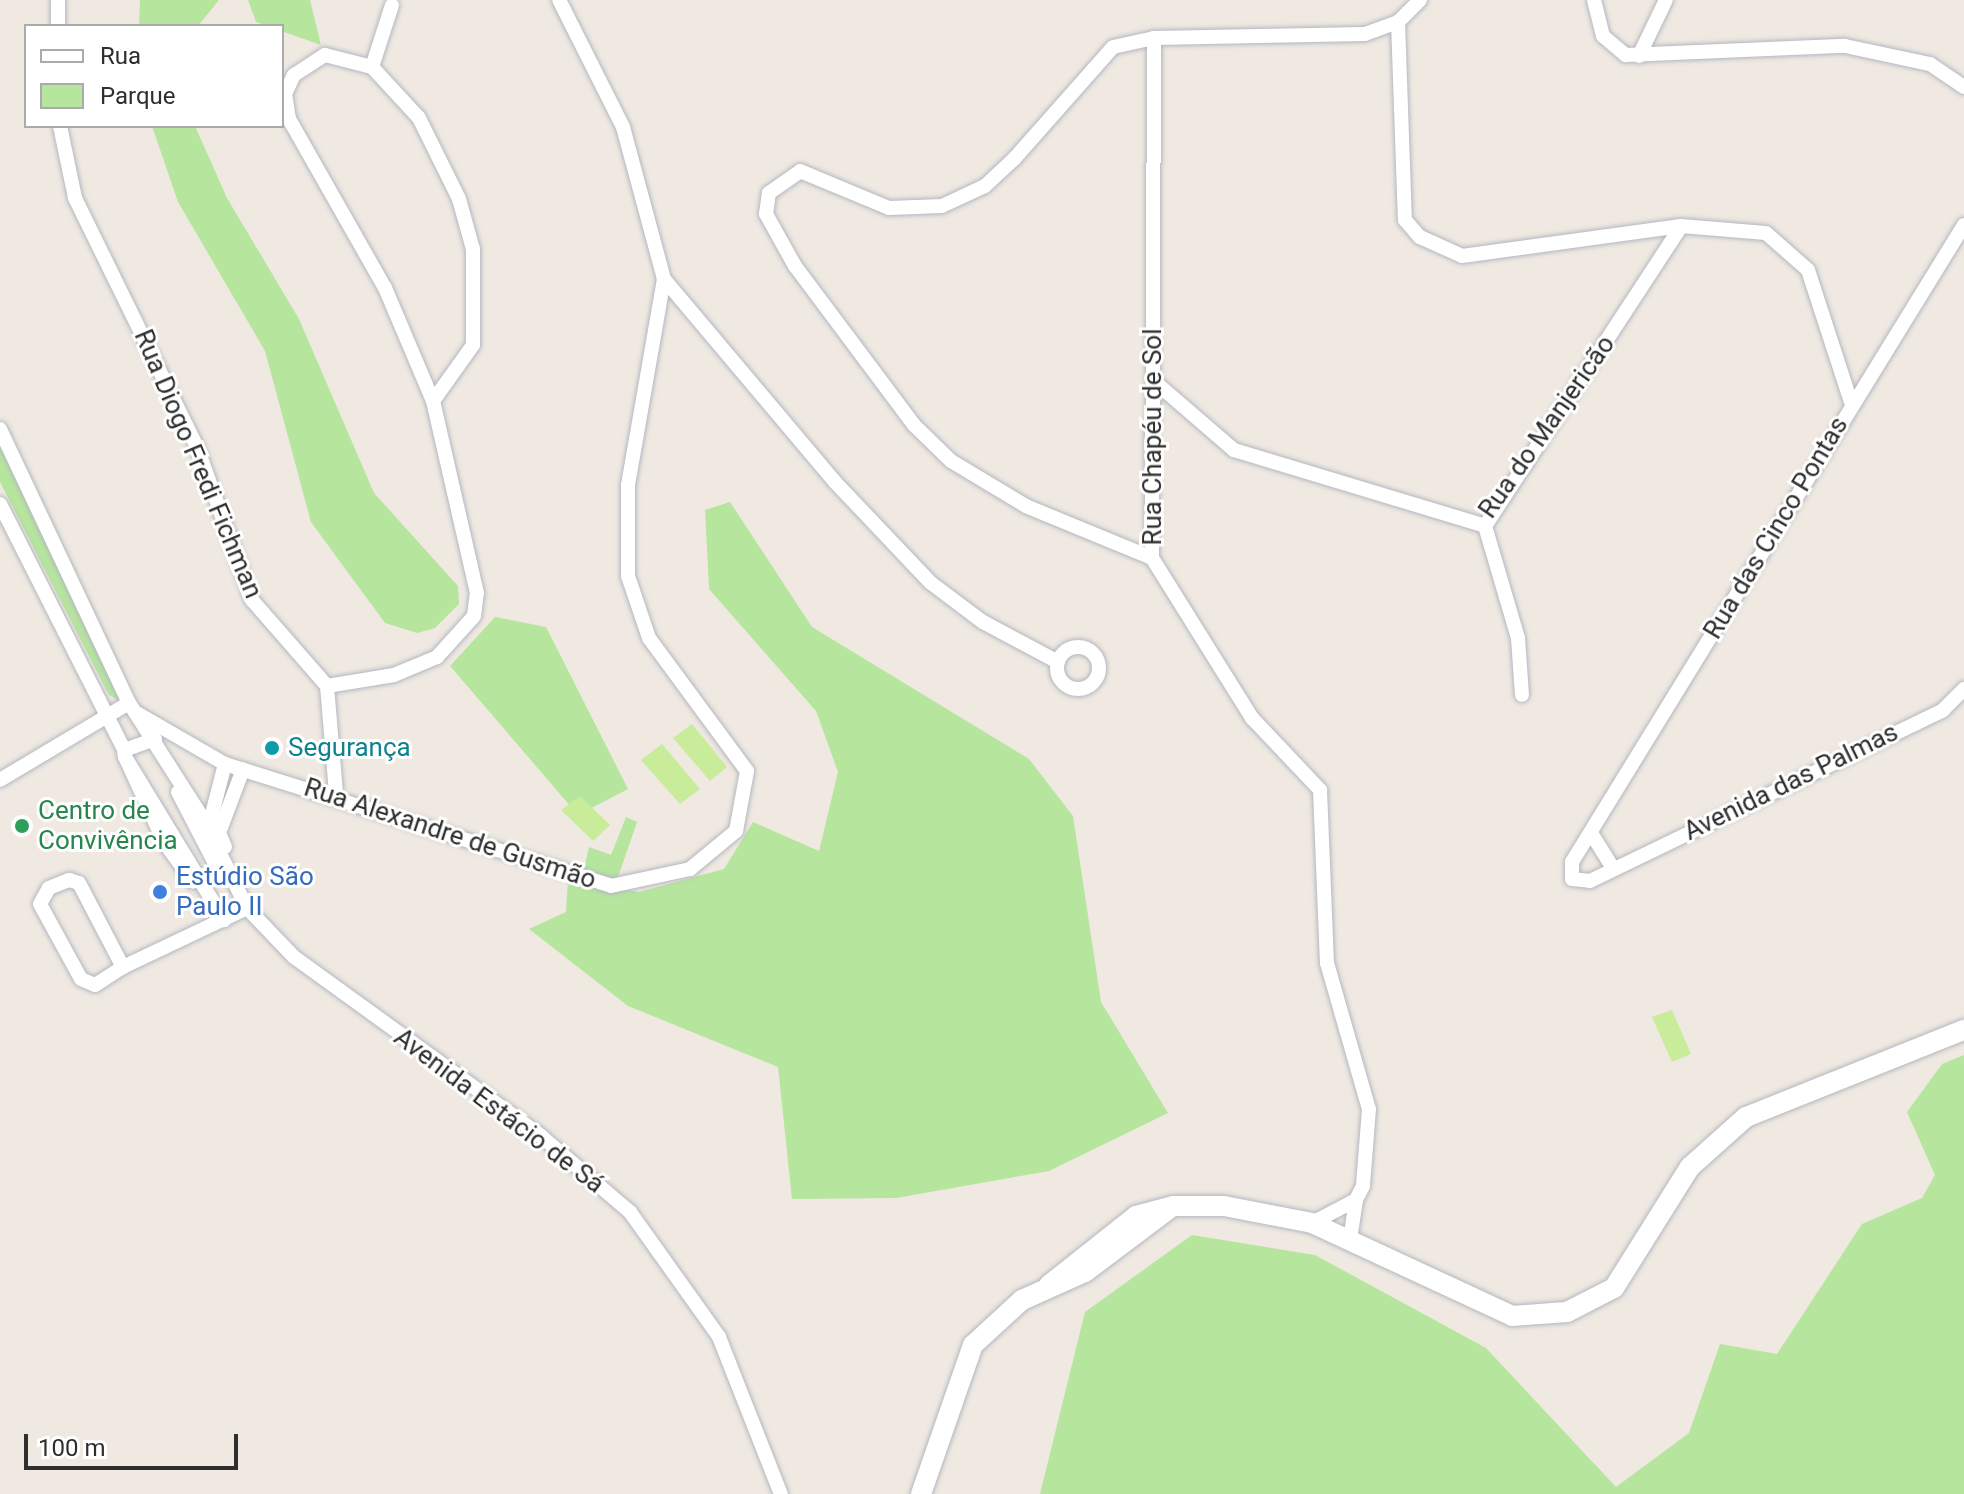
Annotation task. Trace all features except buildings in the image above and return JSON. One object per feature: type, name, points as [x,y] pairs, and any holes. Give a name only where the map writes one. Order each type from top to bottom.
[{"type":"street","points":[[58,0],[58,24]]},
{"type":"street","name":"Rua Alexandre de Gusmão","points":[[132,708],[225,764],[336,794],[611,886],[690,869],[736,831],[747,771],[649,638],[628,576],[628,485],[664,279],[623,127],[559,0]]},
{"type":"street","points":[[1152,558],[1026,506],[951,461],[914,425],[766,214],[769,193],[800,171],[889,208],[942,206],[1004,168],[1113,47],[1154,38],[1365,34],[1398,22],[1420,0]]},
{"type":"street","points":[[1594,0],[1612,48],[1639,56],[1845,46],[1930,64],[1964,87]]},
{"type":"street","points":[[1639,56],[1666,0]]},
{"type":"street","points":[[372,67],[392,5]]},
{"type":"street","points":[[1398,22],[1405,220],[1420,237],[1462,256],[1681,226],[1730,225],[1788,247],[1822,302],[1851,402]]},
{"type":"street","name":"Rua Chapéu de Sol","points":[[1154,38],[1152,558],[1252,718],[1306,769],[1326,806],[1327,963],[1369,1109],[1369,1164],[1356,1200],[1350,1240]]},
{"type":"street","points":[[336,794],[327,686],[394,675],[437,657],[474,616],[475,570],[433,401],[385,288],[321,187],[289,119],[285,94],[308,61],[344,54],[372,67],[419,118],[459,199],[473,249],[473,345],[433,401]]},
{"type":"street","name":"Rua Diogo Fredi Fichman","points":[[60,128],[75,198],[197,447],[252,600],[327,686]]},
{"type":"street","name":"Rua das Cinco Pontas","points":[[1591,833],[1851,402],[1964,225]]},
{"type":"street","name":"Rua do Manjericão","points":[[1154,381],[1234,450],[1485,526],[1681,226]]},
{"type":"street","points":[[664,279],[835,482],[931,583],[1058,662]]},
{"type":"street","name":"Avenida Estácio de Sá","points":[[0,429],[132,708],[211,818],[242,899]]},
{"type":"street","points":[[0,504],[125,753],[155,784],[206,897],[224,920]]},
{"type":"street","points":[[1485,526],[1518,638],[1522,695]]},
{"type":"street","name":"Avenida das Palmas","points":[[1591,833],[1572,862],[1572,879],[1590,881],[1943,710],[1964,689]]},
{"type":"street","points":[[0,780],[107,715],[132,708]]},
{"type":"street","points":[[125,753],[157,743]]},
{"type":"street","name":"Avenida Estácio de Sá","points":[[157,743],[216,868],[294,957],[541,1136],[630,1212],[719,1337],[781,1494]]},
{"type":"street","points":[[211,818],[225,764]]},
{"type":"street","points":[[219,833],[243,769]]},
{"type":"street","points":[[1591,833],[1613,868]]},
{"type":"street","points":[[123,967],[79,883],[58,883],[41,897],[88,985],[224,920],[242,899]]},
{"type":"street","points":[[921,1494],[973,1345],[1000,1317],[1049,1285],[1085,1272],[1173,1206],[1224,1206],[1312,1223],[1512,1316],[1567,1312],[1614,1288],[1690,1167],[1746,1117],[1964,1030]]},
{"type":"street","points":[[1312,1223],[1356,1200]]},
{"type":"green space","points":[[140,0],[219,0],[200,24],[139,24]]},
{"type":"green space","points":[[248,0],[310,0],[321,45],[284,32],[284,24],[256,22]]},
{"type":"green space","points":[[153,128],[196,128],[227,198],[299,319],[374,493],[458,586],[459,604],[435,628],[417,633],[385,623],[311,522],[265,351],[178,202]]},
{"type":"green space","points":[[0,443],[122,702],[109,695],[0,482]]},
{"type":"green space","points":[[730,502],[812,627],[1029,759],[1073,816],[1101,1002],[1168,1113],[1049,1171],[896,1198],[792,1199],[778,1067],[628,1006],[529,929],[566,912],[568,879],[639,892],[724,869],[753,822],[819,851],[838,772],[816,711],[709,589],[705,510]]},
{"type":"green space","points":[[495,617],[546,627],[628,789],[578,815],[450,666]]},
{"type":"green space","points":[[692,724],[727,767],[710,781],[673,738]]},
{"type":"green space","points":[[662,744],[700,789],[680,804],[641,760]]},
{"type":"green space","points":[[580,796],[610,825],[593,841],[561,810]]},
{"type":"green space","points":[[626,817],[637,822],[616,883],[583,874],[589,847],[611,855]]},
{"type":"green space","points":[[1672,1010],[1691,1054],[1672,1062],[1652,1017]]},
{"type":"green space","points":[[1964,1055],[1964,1494],[1040,1494],[1085,1312],[1192,1235],[1315,1255],[1486,1348],[1616,1487],[1689,1433],[1720,1344],[1777,1354],[1862,1224],[1922,1198],[1935,1175],[1907,1112],[1942,1064]]},
{"type":"place","name":"Segurança","points":[[272,748]]},
{"type":"place","name":"Centro de Convivência","points":[[22,826]]},
{"type":"place","name":"Estúdio São Paulo II","points":[[160,892]]}]
